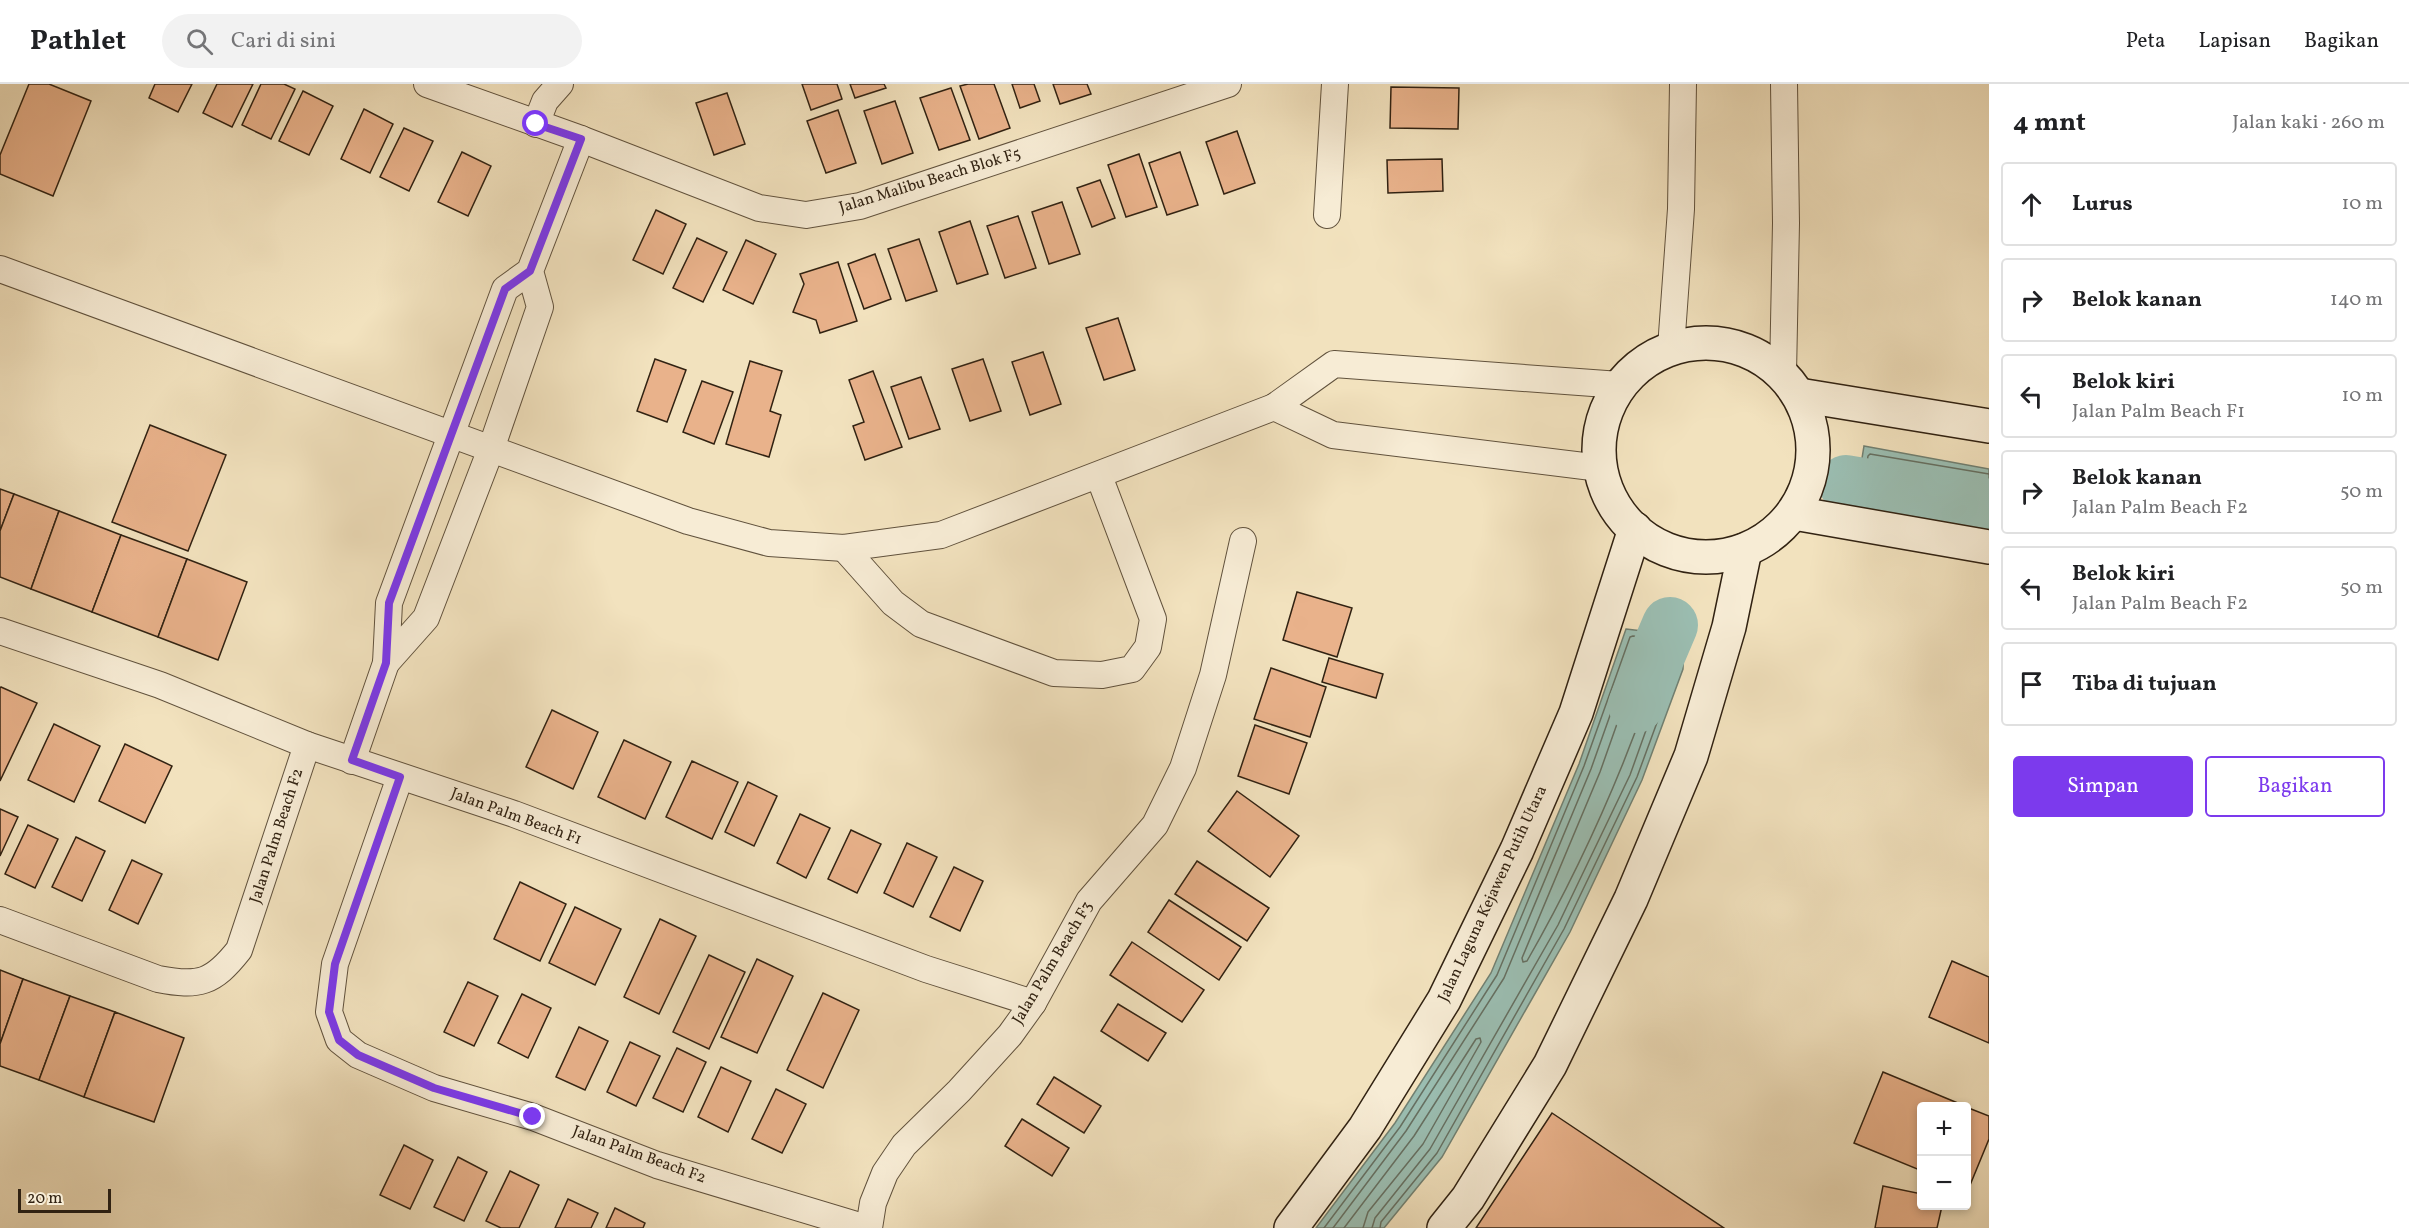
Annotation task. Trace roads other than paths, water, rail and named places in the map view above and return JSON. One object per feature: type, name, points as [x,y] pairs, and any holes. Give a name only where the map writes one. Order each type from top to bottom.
[{"type":"street","name":"Jalan Malibu Beach Blok F5","points":[[427,84],[581,139],[759,208],[806,215],[860,206],[1228,84]]},
{"type":"street","points":[[536,124],[544,101],[560,84]]},
{"type":"street","points":[[1327,215],[1335,84]]},
{"type":"street","points":[[1671,348],[1682,209],[1683,84]]},
{"type":"street","points":[[1784,84],[1791,385]]},
{"type":"street","points":[[352,760],[386,663],[389,603],[505,289],[530,271],[581,139]]},
{"type":"street","points":[[0,269],[688,521],[770,543],[844,548],[941,535],[1274,407],[1334,364],[1620,385]]},
{"type":"street","points":[[386,663],[426,618],[491,449],[540,307],[530,271]]},
{"type":"street","points":[[1711,342],[1750,351],[1791,385],[1811,424],[1814,455],[1808,485],[1794,513],[1772,535],[1745,550],[1722,556],[1699,556],[1675,552],[1654,543],[1635,529],[1612,501],[1600,468],[1601,424],[1620,385],[1642,362],[1671,348],[1711,342]]},
{"type":"street","points":[[1791,385],[1989,426]]},
{"type":"street","points":[[1274,407],[1333,435],[1600,468]]},
{"type":"street","points":[[844,548],[893,603],[921,624],[1054,673],[1102,675],[1132,669],[1148,647],[1153,619],[1099,476]]},
{"type":"street","points":[[1794,513],[1989,546]]},
{"type":"street","name":"Jalan Laguna Kejawen Putih Utara","points":[[1291,1228],[1365,1128],[1444,1000],[1517,850],[1576,713],[1635,529]]},
{"type":"street","name":"Jalan Palm Beach F3","points":[[868,1228],[873,1203],[885,1173],[904,1145],[959,1091],[1010,1035],[1033,1003],[1089,901],[1155,825],[1184,768],[1213,675],[1243,541]]},
{"type":"street","points":[[1444,1228],[1468,1198],[1550,1065],[1631,899],[1691,756],[1729,627],[1745,550]]},
{"type":"street","name":"Jalan Palm Beach F1","points":[[0,631],[160,685],[307,746],[514,814],[926,969],[1033,1003]]},
{"type":"street","name":"Jalan Palm Beach F2","points":[[0,920],[158,979],[186,984],[212,978],[225,968],[239,950],[307,746]]},
{"type":"street","name":"Jalan Palm Beach F2","points":[[400,777],[335,964],[329,1012],[339,1040],[358,1055],[434,1088],[533,1117],[657,1165],[868,1228]]},
{"type":"water","points":[[1864,446],[1989,469],[1989,527],[1854,508]]},
{"type":"water","points":[[1626,629],[1684,636],[1683,669],[1642,780],[1570,932],[1442,1157],[1384,1228],[1316,1228],[1395,1123],[1491,973],[1579,764]]},
{"type":"waterway","points":[[1846,483],[1989,507]]},
{"type":"waterway","points":[[1636,705],[1670,625]]}]
